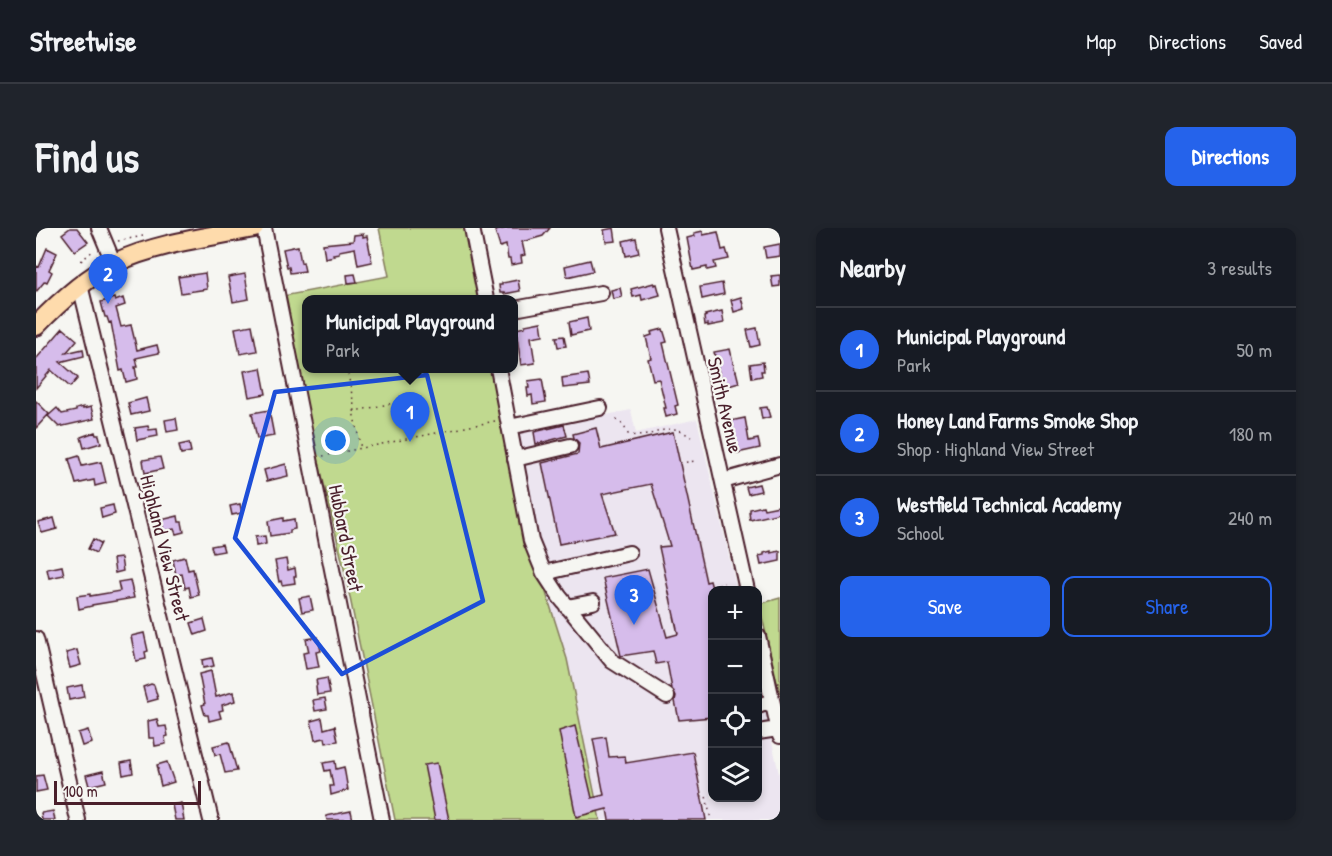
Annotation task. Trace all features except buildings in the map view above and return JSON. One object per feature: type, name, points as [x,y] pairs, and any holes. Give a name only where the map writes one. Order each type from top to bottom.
[{"type":"main road","points":[[36,326],[80,285],[114,264],[158,248],[254,228]]},
{"type":"street","points":[[99,228],[114,264]]},
{"type":"street","name":"Hubbard Street","points":[[264,228],[382,820]]},
{"type":"street","points":[[472,228],[485,295]]},
{"type":"street","name":"Smith Avenue","points":[[666,228],[746,586]]},
{"type":"street","name":"Highland View Street","points":[[80,285],[211,820]]},
{"type":"street","points":[[518,308],[601,293]]},
{"type":"street","points":[[498,373],[502,424],[515,459],[531,541],[544,573],[567,608],[612,661],[668,696]]},
{"type":"street","points":[[502,424],[600,408]]},
{"type":"street","points":[[515,459],[570,446]]},
{"type":"street","points":[[723,481],[780,465]]},
{"type":"street","points":[[544,573],[629,554]]},
{"type":"street","points":[[567,608],[593,602]]},
{"type":"street","points":[[36,639],[78,820]]},
{"type":"street","points":[[759,640],[779,733],[762,732]]},
{"type":"street","points":[[762,705],[772,701]]},
{"type":"path","points":[[81,261],[98,247]]},
{"type":"path","points":[[348,373],[361,449]]},
{"type":"path","points":[[355,411],[418,398]]},
{"type":"path","points":[[616,420],[624,426],[628,434],[637,437],[673,429],[692,437]]},
{"type":"path","points":[[316,458],[502,424]]},
{"type":"path","points":[[680,464],[696,461]]},
{"type":"path","points":[[712,586],[724,583]]},
{"type":"path","points":[[701,796],[706,796],[711,820]]},
{"type":"highlighted area","points":[[427,375],[483,601],[342,674],[235,538],[275,392]]},
{"type":"shaded area","points":[[631,410],[636,433],[697,419],[736,586],[708,586],[708,802],[762,802],[762,694],[780,779],[780,820],[600,820],[542,580],[540,549],[517,433]]},
{"type":"green space","points":[[379,228],[465,228],[478,295],[302,295],[302,373],[493,373],[542,580],[567,659],[600,820],[395,820],[345,573],[293,353],[283,296],[389,276]]},
{"type":"green space","points":[[780,598],[780,695],[762,617],[762,603]]},
{"type":"place","name":"Honey Land Farms Smoke Shop","points":[[108,304]]},
{"type":"place","name":"Municipal Playground","points":[[410,442]]},
{"type":"place","name":"Westfield Technical Academy","points":[[634,625]]}]
